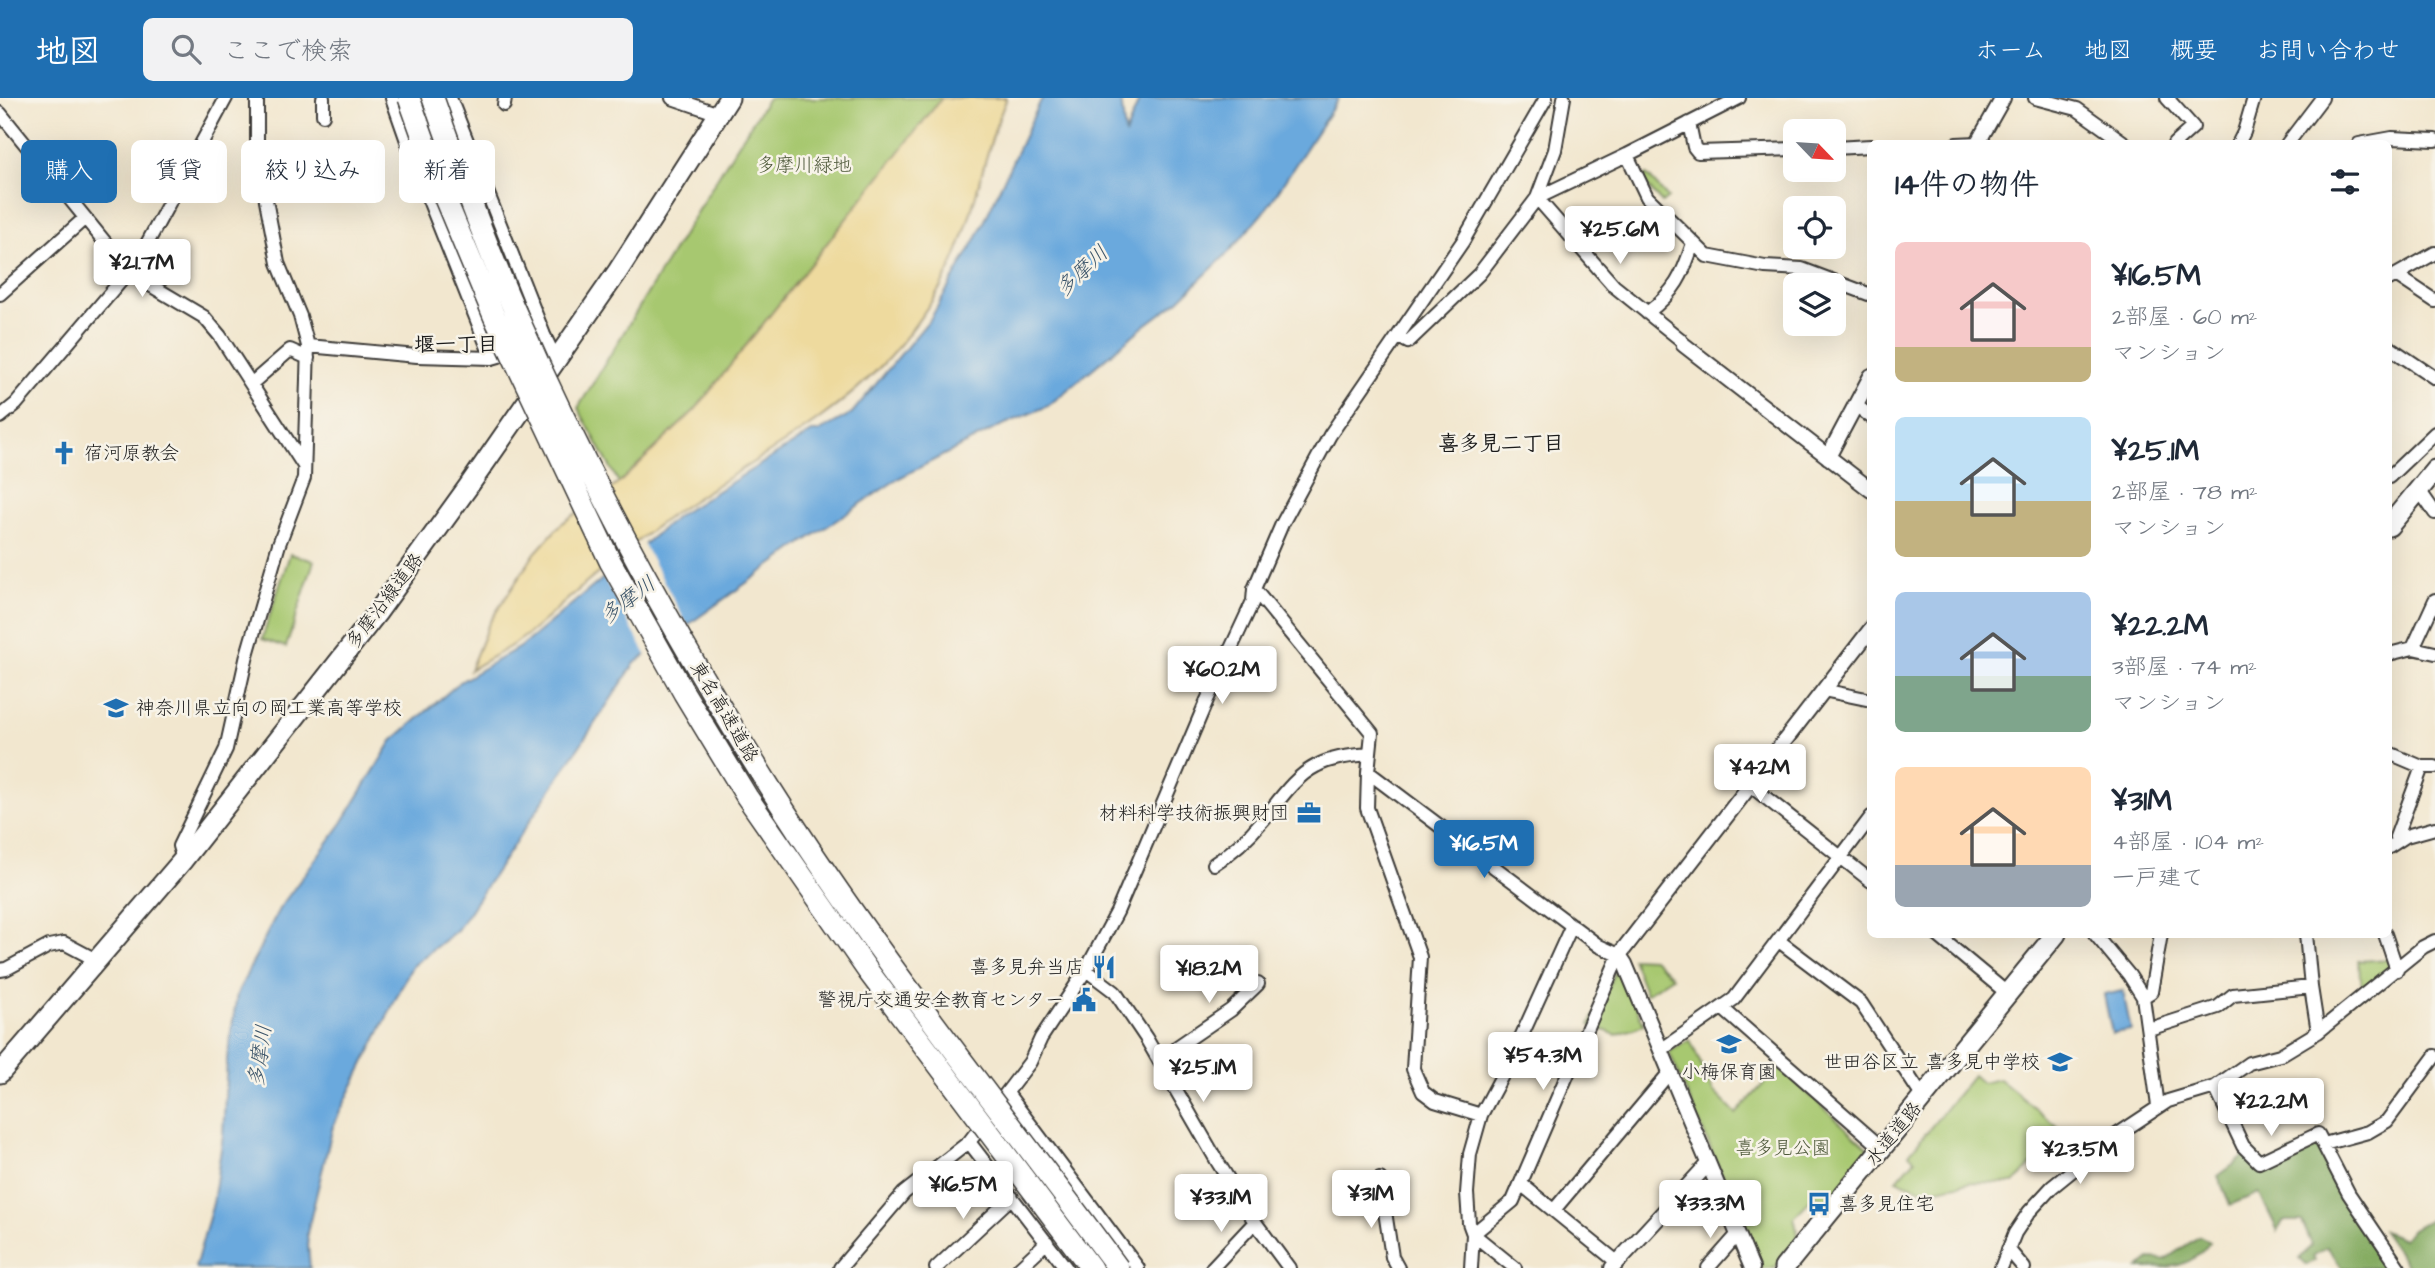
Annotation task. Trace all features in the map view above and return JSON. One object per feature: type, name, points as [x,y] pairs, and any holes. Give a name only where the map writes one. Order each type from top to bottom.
[{"type":"highway","name":"東名高速道路","points":[[409,98],[444,196],[494,316],[610,561],[684,693],[747,797],[860,960],[1091,1268]]},
{"type":"highway","name":"東名高速道路","points":[[433,98],[465,187],[542,371],[671,625],[773,793],[825,869],[989,1098],[1118,1268]]},
{"type":"main road","name":"多摩沿線道路","points":[[0,1073],[183,860],[377,613],[618,271],[724,106]]},
{"type":"main road","points":[[2392,522],[2435,470]]},
{"type":"main road","name":"水道道路","points":[[1784,1268],[2053,938]]},
{"type":"street","points":[[0,417],[16,404],[130,273],[176,194],[226,98]]},
{"type":"street","points":[[183,860],[179,846],[226,749],[247,655],[279,544],[304,478],[308,352],[300,316],[278,263],[257,153],[257,98]]},
{"type":"street","points":[[323,98],[323,115]]},
{"type":"street","points":[[392,98],[419,175],[492,359]]},
{"type":"street","points":[[450,98],[556,360]]},
{"type":"street","points":[[672,98],[724,106]]},
{"type":"street","points":[[840,1268],[904,1193],[969,1142],[1030,1062],[1041,1038],[1086,970],[1117,912],[1207,699],[1253,601],[1254,589],[1282,524],[1330,435],[1463,242],[1546,98]]},
{"type":"street","points":[[1399,337],[1408,342],[1479,274],[1537,198],[1555,150],[1564,98]]},
{"type":"street","points":[[1537,198],[1739,98]]},
{"type":"street","points":[[2035,98],[2077,109],[2121,140]]},
{"type":"street","points":[[2167,98],[2193,127],[2178,140]]},
{"type":"street","points":[[2240,140],[2254,98]]},
{"type":"street","points":[[2290,140],[2322,98]]},
{"type":"street","points":[[1980,140],[2000,99]]},
{"type":"street","points":[[0,113],[130,273],[204,317],[220,336],[304,466]]},
{"type":"street","points":[[1689,123],[1694,147],[1698,152],[1783,149]]},
{"type":"street","points":[[2381,140],[2435,140]]},
{"type":"street","points":[[1846,147],[1867,146]]},
{"type":"street","points":[[1628,155],[1647,197],[1707,256],[1765,267],[1802,269],[1867,293]]},
{"type":"street","points":[[1537,198],[1615,285],[1684,345],[1867,487]]},
{"type":"street","points":[[0,294],[85,218]]},
{"type":"street","points":[[1647,313],[1676,286],[1693,243]]},
{"type":"street","points":[[2392,277],[2435,253]]},
{"type":"street","points":[[2392,277],[2435,301]]},
{"type":"street","points":[[251,384],[290,350],[492,359],[544,335]]},
{"type":"street","points":[[2392,349],[2435,378]]},
{"type":"street","points":[[1828,457],[1867,385]]},
{"type":"street","points":[[1857,406],[1867,413]]},
{"type":"street","points":[[2392,474],[2435,433]]},
{"type":"street","points":[[2419,490],[2435,513]]},
{"type":"street","points":[[1254,589],[1373,733],[1369,754],[1367,808],[1420,957],[1413,1069],[1423,1092],[1434,1101],[1480,1115]]},
{"type":"street","points":[[2413,648],[2435,600]]},
{"type":"street","points":[[1473,1234],[1513,1200],[1619,955],[1867,634]]},
{"type":"street","points":[[2392,653],[2413,648],[2435,653]]},
{"type":"street","points":[[1823,690],[1867,698]]},
{"type":"street","points":[[1214,863],[1232,853],[1292,785],[1316,766],[1343,757],[1369,754]]},
{"type":"street","points":[[2392,754],[2429,767],[2394,839]]},
{"type":"street","points":[[1368,772],[1599,946],[1619,955],[1671,1072],[1752,1268]]},
{"type":"street","points":[[1751,786],[1867,878]]},
{"type":"street","points":[[1661,1050],[1734,999],[1867,822]]},
{"type":"street","points":[[2394,839],[2435,828]]},
{"type":"street","points":[[1471,1268],[1473,1234],[1469,1223],[1467,1193],[1470,1154],[1480,1115],[1512,1057],[1572,925]]},
{"type":"street","points":[[1941,938],[2008,993]]},
{"type":"street","points":[[2098,938],[2129,975],[2143,997],[2158,1106]]},
{"type":"street","points":[[2143,997],[2151,992],[2160,938]]},
{"type":"street","points":[[2306,938],[2318,1032]]},
{"type":"street","points":[[2386,938],[2397,970]]},
{"type":"street","points":[[1779,941],[1861,1003],[1925,1096]]},
{"type":"street","points":[[2001,1268],[2008,1249],[2029,1212],[2052,1187],[2115,1136],[2158,1106],[2215,1087],[2249,1063],[2280,1055],[2318,1032],[2423,947],[2435,941]]},
{"type":"street","points":[[0,970],[49,946],[64,943],[98,961]]},
{"type":"street","points":[[1086,970],[1115,992],[1146,1038],[1255,1222],[1289,1268]]},
{"type":"street","points":[[1177,1047],[1231,1010],[1258,984]]},
{"type":"street","points":[[2149,1030],[2217,1007],[2233,995],[2311,988]]},
{"type":"street","points":[[1722,1008],[1882,1149]]},
{"type":"street","points":[[2324,1144],[2368,1132],[2387,1121],[2435,1056]]},
{"type":"street","points":[[1554,1210],[1671,1072]]},
{"type":"street","points":[[2215,1087],[2243,1146],[2259,1163],[2319,1134],[2349,1194],[2399,1268]]},
{"type":"street","points":[[1007,1093],[1138,1268]]},
{"type":"street","points":[[969,1142],[1066,1268]]},
{"type":"street","points":[[1521,1184],[1614,1265],[1708,1164]]},
{"type":"street","points":[[1380,1179],[1392,1257],[1398,1268]]},
{"type":"street","points":[[936,1268],[1012,1197]]},
{"type":"street","points":[[1212,1268],[1255,1222]]},
{"type":"street","points":[[1473,1234],[1515,1268]]},
{"type":"street","points":[[1708,1268],[1738,1234]]},
{"type":"street","points":[[1019,1268],[1047,1242]]},
{"type":"street","points":[[2008,1249],[2024,1268]]},
{"type":"green space","name":"多摩川緑地","points":[[768,98],[942,98],[695,410],[619,483],[578,408]]},
{"type":"green space","points":[[1647,175],[1668,198],[1662,203],[1641,179]]},
{"type":"green space","points":[[290,554],[314,561],[286,647],[262,639]]},
{"type":"green space","points":[[1632,958],[1653,959],[1672,977],[1646,994]]},
{"type":"green space","points":[[2393,959],[2397,970],[2364,995],[2358,961]]},
{"type":"green space","points":[[1618,966],[1644,1025],[1616,1035],[1590,1025]]},
{"type":"green space","name":"喜多見公園","points":[[1690,1040],[1713,1091],[1736,1114],[1779,1067],[1870,1150],[1830,1202],[1815,1195],[1794,1217],[1799,1240],[1775,1268],[1762,1268],[1669,1052]]},
{"type":"green space","points":[[1973,1075],[1982,1083],[1999,1079],[2064,1132],[2014,1183],[1973,1182],[1927,1191],[1897,1180],[1915,1159],[1909,1154]]},
{"type":"green space","points":[[2316,1139],[2347,1203],[2392,1268],[2342,1268],[2327,1247],[2313,1256],[2315,1260],[2307,1265],[2300,1258],[2312,1245],[2302,1221],[2283,1221],[2278,1231],[2259,1193],[2230,1205],[2218,1176],[2245,1156],[2259,1171]]},
{"type":"green space","points":[[2435,1219],[2435,1268],[2409,1268],[2383,1231],[2403,1239],[2412,1229]]},
{"type":"green space","points":[[2200,1236],[2210,1242],[2188,1262],[2171,1267],[2139,1268],[2150,1259],[2164,1260]]},
{"type":"sand","points":[[942,98],[1007,98],[952,266],[934,298],[899,346],[858,388],[830,410],[654,528],[527,635],[470,670],[489,623],[535,553],[561,524],[619,483],[695,410]]},
{"type":"water","name":"多摩川","points":[[1042,98],[1121,98],[1125,135],[1140,98],[1339,98],[1267,208],[1229,252],[1179,300],[1048,406],[998,427],[899,478],[795,548],[635,663],[457,930],[412,966],[333,1126],[307,1233],[310,1268],[195,1268],[213,1203],[223,1135],[227,1059],[237,994],[279,909],[342,823],[392,741],[460,682],[523,645],[679,515],[812,432],[818,432],[852,413],[931,318],[977,237]]},
{"type":"water","points":[[2123,991],[2131,1030],[2112,1033],[2104,995]]},
{"type":"pier","points":[[642,541],[689,628],[648,658],[602,575]]},
{"type":"place","name":"宿河原教会","points":[[64,453]]},
{"type":"place","name":"神奈川県立向の岡工業高等学校","points":[[116,708]]},
{"type":"place","name":"材料科学技術振興財団","points":[[1309,813]]},
{"type":"place","name":"喜多見弁当店","points":[[1104,967]]},
{"type":"place","name":"警視庁交通安全教育センター","points":[[1084,1000]]},
{"type":"place","name":"小梅保育園","points":[[1729,1044]]},
{"type":"place","name":"世田谷区立 喜多見中学校","points":[[2060,1062]]},
{"type":"place","name":"喜多見住宅","points":[[1819,1204]]},
{"type":"district","name":"堰一丁目","points":[[456,344]]},
{"type":"district","name":"喜多見二丁目","points":[[1501,443]]}]
